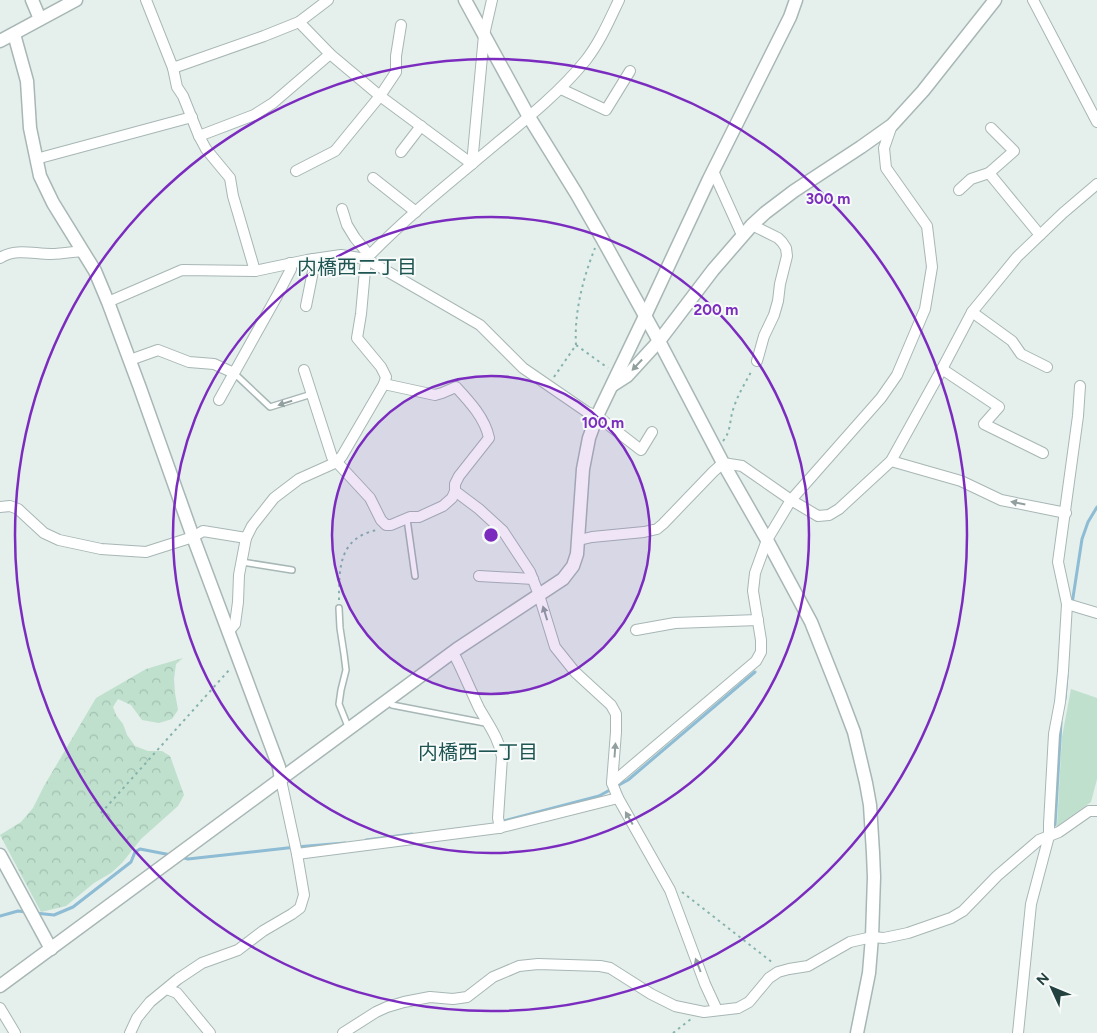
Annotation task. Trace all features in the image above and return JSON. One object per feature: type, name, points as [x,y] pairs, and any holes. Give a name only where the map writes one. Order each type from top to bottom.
[{"type":"street","points":[[32,0],[40,19]]},
{"type":"street","points":[[0,41],[76,0]]},
{"type":"street","points":[[146,0],[173,68],[177,87],[183,96],[199,136],[206,149],[230,178],[233,196],[255,271]]},
{"type":"street","points":[[173,68],[299,22],[328,0]]},
{"type":"street","points":[[465,0],[529,117],[603,240],[811,622],[854,732],[870,805],[874,877],[869,973],[857,1033]]},
{"type":"street","points":[[472,164],[484,35],[492,0]]},
{"type":"street","points":[[228,632],[235,624],[239,575],[246,538],[252,526],[274,498],[299,479],[338,462],[384,384],[386,377],[357,338],[367,257],[416,212],[561,89],[587,59],[605,30],[619,0]]},
{"type":"street","points":[[0,986],[452,653],[563,580],[573,566],[577,554],[583,469],[589,438],[597,416],[713,171],[790,17],[796,0]]},
{"type":"street","points":[[612,386],[627,376],[659,341],[713,270],[752,225],[794,191],[892,125],[906,111],[995,0]]},
{"type":"street","points":[[1033,0],[1097,122]]},
{"type":"street","points":[[299,22],[330,54],[380,96],[472,164]]},
{"type":"street","points":[[296,171],[334,151],[380,96],[396,72],[396,56],[401,25]]},
{"type":"street","points":[[14,34],[27,81],[30,128],[40,176],[53,203],[95,271],[130,360],[193,537],[279,766],[304,895],[300,908],[292,914],[263,931],[238,950],[202,962],[178,979],[150,1002],[137,1018],[130,1033]]},
{"type":"street","points":[[199,136],[254,115],[267,107],[330,54]]},
{"type":"street","points":[[561,89],[606,110],[630,70]]},
{"type":"street","points":[[36,159],[192,117]]},
{"type":"street","points":[[612,783],[756,661],[761,652],[761,640],[753,590],[755,573],[767,540],[791,500],[881,398],[897,375],[925,308],[932,267],[927,226],[886,168],[884,148],[892,125]]},
{"type":"street","points":[[401,152],[421,126]]},
{"type":"street","points":[[960,190],[971,179],[990,173],[1014,151],[991,128]]},
{"type":"street","points":[[713,171],[742,235]]},
{"type":"street","points":[[990,173],[1040,235]]},
{"type":"street","points":[[373,178],[416,212]]},
{"type":"street","points":[[723,463],[742,466],[818,516],[829,515],[839,509],[890,460],[972,312],[1008,267],[1040,235],[1097,184]]},
{"type":"street","points":[[342,209],[347,225],[367,257],[480,326],[523,368],[587,412],[597,416],[641,450],[652,432]]},
{"type":"street","points":[[752,225],[778,238],[786,248],[787,256],[778,301],[764,336],[757,361]]},
{"type":"street","points":[[0,258],[6,254],[22,252],[51,254],[82,251]]},
{"type":"street","points":[[108,302],[155,280],[182,270],[255,271],[341,255],[367,257]]},
{"type":"street","points":[[306,306],[314,266],[313,259]]},
{"type":"street","points":[[219,400],[291,269],[290,263]]},
{"type":"street","points":[[972,312],[1012,341],[1021,354],[1047,367]]},
{"type":"street","points":[[130,360],[158,350],[189,362],[214,364],[234,373]]},
{"type":"street","points":[[942,369],[999,407],[984,424],[1042,454]]},
{"type":"street","points":[[304,370],[332,457],[370,498],[381,520],[386,525],[391,525],[406,518],[419,517],[443,506],[452,498],[459,476],[489,438],[487,430],[476,412],[456,387],[435,394],[384,384]]},
{"type":"street","points":[[1018,1033],[1031,904],[1049,836],[1054,734],[1061,694],[1067,604],[1058,562],[1066,513],[1080,386]]},
{"type":"street","points":[[890,460],[961,481],[1001,500],[1066,513]]},
{"type":"street","points":[[579,540],[658,529],[723,463]]},
{"type":"street","points":[[455,491],[479,509],[503,532],[530,572],[555,646],[575,672],[611,705],[616,714],[612,783],[618,798],[667,885],[717,1010]]},
{"type":"street","points":[[0,507],[10,506],[18,509],[44,533],[59,540],[101,549],[146,552],[193,537],[203,531],[246,538]]},
{"type":"street","points":[[479,576],[533,579]]},
{"type":"street","points":[[1067,604],[1097,614]]},
{"type":"street","points":[[636,630],[675,623],[758,620]]},
{"type":"street","points":[[452,653],[500,748],[502,757],[498,818],[500,828]]},
{"type":"street","points":[[297,854],[500,828],[618,798]]},
{"type":"street","points":[[343,1033],[387,1007],[430,997],[453,999],[467,997],[493,977],[518,966],[538,964],[610,968],[651,994],[675,1006],[704,1012],[738,1008],[750,1002],[769,978],[778,972],[808,966],[850,942],[872,937],[884,938],[908,933],[951,918],[963,911],[997,876],[1039,840],[1059,832],[1089,811],[1097,811]]},
{"type":"street","points":[[0,855],[51,949]]},
{"type":"street","points":[[167,988],[177,993],[210,1033]]},
{"type":"street","points":[[0,1008],[15,1033]]},
{"type":"lane","points":[[234,373],[270,407],[312,394]]},
{"type":"lane","points":[[406,518],[415,576]]},
{"type":"lane","points":[[242,562],[292,570]]},
{"type":"lane","points":[[339,608],[346,670],[339,704],[349,730]]},
{"type":"lane","points":[[388,700],[392,705],[485,723],[488,722]]},
{"type":"path","points":[[549,386],[576,346],[575,333],[589,262],[595,247],[603,240]]},
{"type":"path","points":[[576,346],[617,374]]},
{"type":"path","points":[[715,447],[728,435],[733,409],[757,361]]},
{"type":"path","points":[[339,608],[339,578],[345,552],[350,543],[358,537],[386,525]]},
{"type":"path","points":[[101,813],[239,660]]},
{"type":"path","points":[[667,885],[677,888],[775,964],[789,969]]},
{"type":"path","points":[[673,1033],[700,1011]]},
{"type":"green space","points":[[183,658],[176,664],[174,679],[178,710],[172,719],[159,723],[142,720],[131,705],[118,699],[113,707],[127,735],[135,746],[148,751],[162,751],[170,756],[184,795],[178,806],[141,839],[122,863],[111,873],[94,883],[66,906],[41,912],[0,835],[21,822],[33,808],[96,698],[146,669]]},
{"type":"green space","points":[[1071,689],[1097,698],[1097,779],[1091,802],[1057,826],[1062,737]]},
{"type":"waterway","points":[[1072,604],[1082,539],[1088,522],[1097,507]]},
{"type":"waterway","points":[[500,822],[599,796],[628,780],[755,672]]},
{"type":"waterway","points":[[1065,699],[1067,675]]},
{"type":"waterway","points":[[1055,825],[1061,722]]},
{"type":"waterway","points":[[366,840],[412,834]]},
{"type":"waterway","points":[[180,857],[188,859],[345,843]]},
{"type":"waterway","points":[[35,913],[54,915],[73,907],[131,862],[135,852],[140,849],[171,855]]},
{"type":"waterway","points":[[0,916],[18,911],[26,912]]},
{"type":"district","name":"内橋西二丁目","points":[[357,267]]},
{"type":"district","name":"内橋西一丁目","points":[[478,752]]}]
